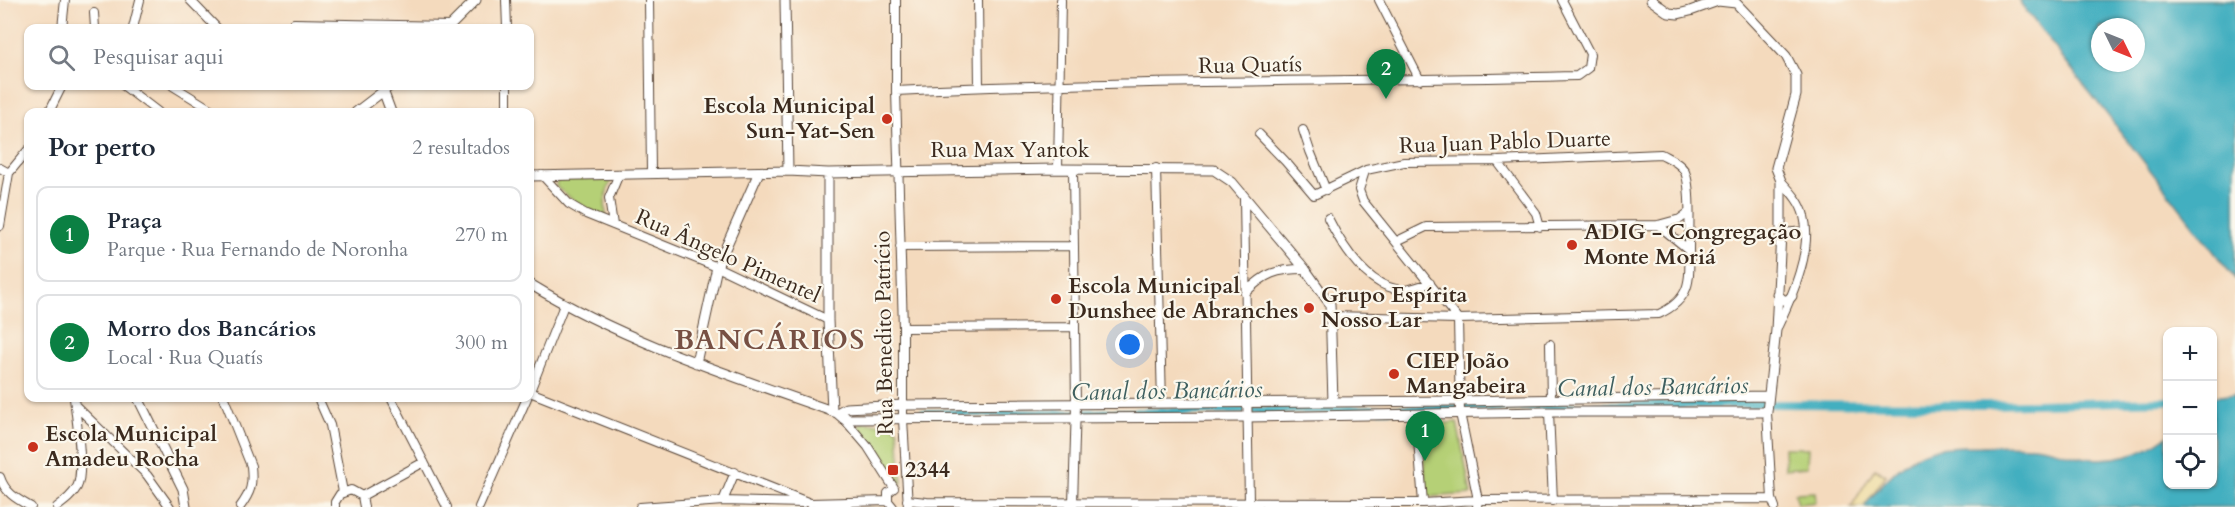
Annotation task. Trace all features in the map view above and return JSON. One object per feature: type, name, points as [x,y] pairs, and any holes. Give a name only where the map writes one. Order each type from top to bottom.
[{"type":"street","points":[[62,24],[65,0]]},
{"type":"street","points":[[134,24],[140,0]]},
{"type":"street","points":[[190,0],[213,24]]},
{"type":"street","points":[[452,24],[476,0]]},
{"type":"street","points":[[506,0],[507,24]]},
{"type":"street","points":[[649,0],[651,172]]},
{"type":"street","points":[[785,0],[788,171]]},
{"type":"street","name":"Rua Benedito Patrício","points":[[896,0],[896,91],[906,502]]},
{"type":"street","points":[[978,0],[979,87]]},
{"type":"street","points":[[1058,169],[1061,0]]},
{"type":"street","points":[[1379,0],[1420,81]]},
{"type":"street","name":"Rua Quatís","points":[[896,91],[979,87],[1420,81],[1577,76],[1588,68],[1590,54],[1562,0]]},
{"type":"street","points":[[640,507],[723,501],[891,504],[888,494],[894,488],[902,488],[906,502],[1189,505],[1249,502],[1774,503],[1767,411],[1776,330],[1781,233],[1780,181],[1776,168],[1797,85],[1796,75],[1789,61],[1736,3],[1718,1],[1690,12],[1669,13],[1651,0]]},
{"type":"street","points":[[94,13],[95,24]]},
{"type":"street","points":[[294,23],[333,24]]},
{"type":"street","points":[[54,108],[61,90]]},
{"type":"street","points":[[129,90],[153,108]]},
{"type":"street","points":[[179,90],[209,108]]},
{"type":"street","points":[[365,108],[386,90]]},
{"type":"street","points":[[387,90],[390,108]]},
{"type":"street","points":[[507,90],[507,108]]},
{"type":"street","points":[[1303,129],[1326,190]]},
{"type":"street","name":"Rua Juan Pablo Duarte","points":[[1259,135],[1314,195],[1366,170],[1404,162],[1497,161],[1660,154],[1677,162],[1684,171],[1688,190],[1690,281],[1683,296],[1673,307],[1659,314],[1458,319],[1331,316]]},
{"type":"street","points":[[0,226],[9,173],[24,155]]},
{"type":"street","points":[[1497,161],[1536,213],[1540,227]]},
{"type":"street","points":[[0,168],[9,173]]},
{"type":"street","points":[[1156,168],[1162,403]]},
{"type":"street","name":"Rua Max Yantok","points":[[534,176],[651,172],[1156,168],[1214,170],[1228,178],[1325,294],[1330,304],[1331,316],[1333,402]]},
{"type":"street","points":[[1073,170],[1076,404],[1073,503]]},
{"type":"street","points":[[1366,170],[1359,190],[1363,201],[1458,319],[1460,413],[1478,504]]},
{"type":"street","points":[[696,363],[717,267],[759,172]]},
{"type":"street","points":[[828,172],[828,320],[840,413],[868,447],[894,488]]},
{"type":"street","name":"Rua Ângelo Pimentel","points":[[613,225],[609,198],[619,174]]},
{"type":"street","name":"Rua Ângelo Pimentel","points":[[542,175],[569,204],[586,214],[717,267],[828,320]]},
{"type":"street","points":[[1776,330],[1792,296],[1803,255],[1806,231],[1804,215],[1799,204],[1780,181]]},
{"type":"street","points":[[1244,198],[1249,502]]},
{"type":"street","points":[[1397,241],[1426,227],[1658,225],[1680,219],[1688,213]]},
{"type":"street","points":[[1328,218],[1341,245],[1356,264],[1376,279],[1404,290],[1430,283]]},
{"type":"street","points":[[1658,225],[1689,250]]},
{"type":"street","points":[[1781,233],[1806,231]]},
{"type":"street","points":[[900,247],[1074,246]]},
{"type":"street","points":[[1245,293],[1258,280],[1272,272],[1305,269]]},
{"type":"street","points":[[534,286],[564,305],[696,363],[840,413],[903,419],[1076,418],[1333,402],[1768,396]]},
{"type":"street","points":[[1778,294],[1783,300],[1788,300],[1792,296]]},
{"type":"street","points":[[534,382],[564,305]]},
{"type":"street","points":[[903,328],[1074,327]]},
{"type":"street","points":[[1550,344],[1551,400]]},
{"type":"street","points":[[534,394],[810,503]]},
{"type":"street","points":[[57,507],[69,499],[78,486],[81,473],[74,402]]},
{"type":"street","points":[[75,402],[147,476],[170,507]]},
{"type":"street","points":[[140,402],[183,489],[186,507]]},
{"type":"street","points":[[226,402],[251,466],[250,493],[240,507]]},
{"type":"street","points":[[320,402],[330,425],[343,492]]},
{"type":"street","points":[[393,402],[447,507]]},
{"type":"street","points":[[479,507],[525,402]]},
{"type":"street","points":[[840,413],[904,405],[1162,403],[1247,409],[1416,414],[1767,411]]},
{"type":"street","points":[[1549,412],[1553,501]]},
{"type":"street","points":[[1416,414],[1423,503]]},
{"type":"street","points":[[362,496],[424,462]]},
{"type":"street","points":[[723,501],[735,472]]},
{"type":"street","points":[[0,477],[2,485],[13,497],[31,507]]},
{"type":"street","points":[[335,507],[337,498],[343,492],[355,491],[362,496],[364,507]]},
{"type":"green space","points":[[602,177],[612,180],[605,200],[607,221],[594,216],[556,187],[557,179]]},
{"type":"green space","points":[[1457,422],[1471,494],[1427,497],[1421,426]]},
{"type":"green space","points":[[862,423],[890,424],[898,430],[902,483],[894,482],[878,451],[859,429]]},
{"type":"green space","points":[[1784,448],[1808,448],[1807,467],[1785,469]]},
{"type":"green space","points":[[1815,492],[1816,502],[1798,504],[1795,493]]},
{"type":"sand","points":[[1875,468],[1886,475],[1864,507],[1851,507]]},
{"type":"water","points":[[2018,0],[2235,0],[2235,279]]},
{"type":"water","points":[[2235,394],[2235,507],[1864,507],[1885,482],[1911,459],[1930,450],[1955,446],[2032,446],[2092,459],[2104,459],[2126,456],[2148,448],[2163,439],[2163,489],[2217,489],[2217,396]]},
{"type":"waterway","name":"Canal dos Bancários","points":[[923,413],[1764,404],[1987,405],[2163,401]]},
{"type":"place","name":"Morro dos Bancários","points":[[1386,99]]},
{"type":"place","name":"Escola Municipal Sun-Yat-Sen","points":[[887,119]]},
{"type":"place","name":"ADIG - Congregação Monte Moriá","points":[[1572,245]]},
{"type":"place","name":"Escola Municipal Dunshee de Abranches","points":[[1056,299]]},
{"type":"place","name":"Grupo Espírita Nosso Lar","points":[[1309,308]]},
{"type":"place","name":"CIEP João Mangabeira","points":[[1394,374]]},
{"type":"place","name":"Escola Municipal Amadeu Rocha","points":[[33,447]]},
{"type":"place","name":"Praça","points":[[1425,461]]},
{"type":"place","name":"2344","points":[[893,470]]},
{"type":"district","name":"BANCÁRIOS","points":[[770,340]]}]
